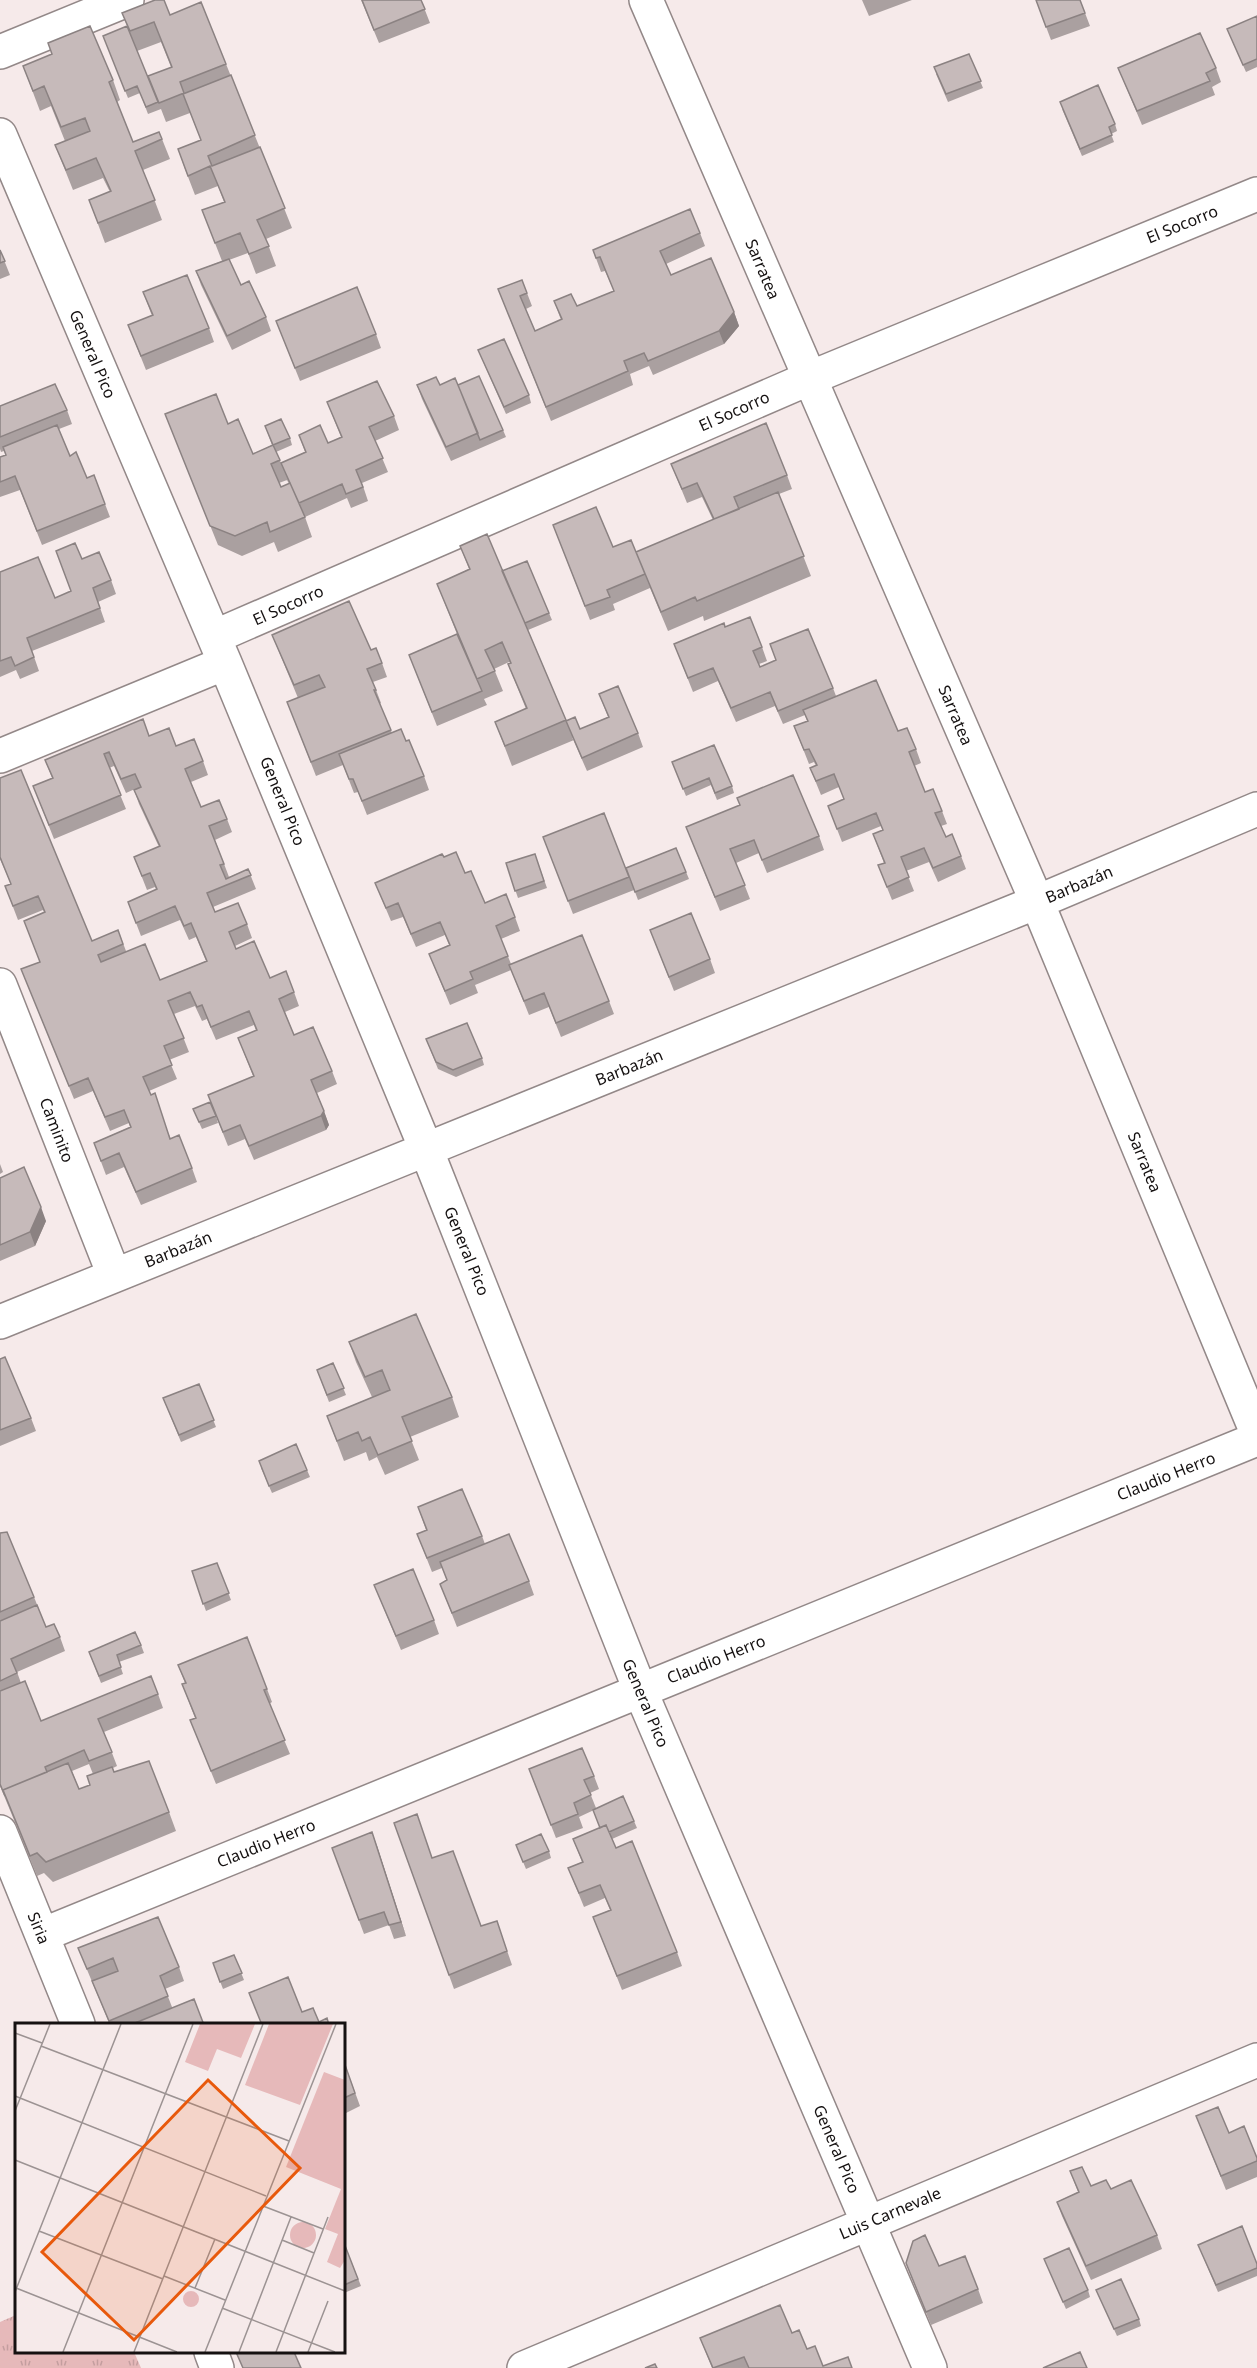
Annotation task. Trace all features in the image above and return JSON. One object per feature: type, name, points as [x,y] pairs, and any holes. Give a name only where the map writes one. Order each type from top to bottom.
[{"type":"street","points":[[0,52],[127,0]]},
{"type":"street","name":"Sarratea","points":[[646,0],[1037,902],[1257,1433]]},
{"type":"street","name":"General Pico","points":[[0,135],[220,650],[426,1149],[640,1690],[930,2368]]},
{"type":"street","name":"El Socorro","points":[[0,756],[220,650],[810,378],[1257,194]]},
{"type":"street","name":"Barbazán","points":[[0,1322],[1037,902],[1257,809]]},
{"type":"street","name":"Caminito","points":[[0,985],[114,1275]]},
{"type":"street","name":"Claudio Herro","points":[[42,1935],[1257,1439]]},
{"type":"street","name":"Siria","points":[[1,1838],[77,2023]]},
{"type":"street","name":"Luis Carnevale","points":[[524,2368],[1257,2060]]},
{"type":"street","points":[[211,2353],[218,2368]]},
{"type":"green space","points":[[15,2315],[15,2353],[134,2353],[141,2368],[0,2368],[0,2322]]},
{"type":"building","points":[[155,0],[164,0],[170,15],[201,2],[226,64],[180,82],[184,93],[159,103],[148,76],[172,67],[154,22],[130,31],[122,13]]},
{"type":"building","points":[[362,0],[421,0],[425,9],[374,30]]},
{"type":"building","points":[[1036,0],[1080,0],[1085,13],[1046,27]]},
{"type":"building","points":[[1257,16],[1257,59],[1243,65],[1227,29]]},
{"type":"building","points":[[90,26],[113,80],[109,82],[133,142],[159,132],[162,139],[135,151],[155,200],[98,223],[89,200],[111,191],[96,158],[66,170],[55,145],[90,131],[85,118],[61,127],[44,86],[33,91],[23,66],[52,54],[48,43]]},
{"type":"building","points":[[127,26],[158,102],[146,107],[137,86],[125,91],[103,36]]},
{"type":"building","points":[[1200,33],[1216,68],[1206,73],[1210,81],[1137,111],[1118,68]]},
{"type":"building","points":[[969,54],[981,81],[946,94],[934,67]]},
{"type":"building","points":[[231,75],[255,135],[208,156],[212,166],[260,147],[285,208],[257,220],[269,246],[249,254],[240,233],[215,243],[202,210],[225,202],[210,166],[188,176],[178,149],[201,140],[183,94]]},
{"type":"building","points":[[1098,85],[1115,124],[1109,127],[1112,135],[1080,149],[1060,102]]},
{"type":"building","points":[[690,209],[700,233],[660,251],[671,275],[711,258],[734,312],[719,331],[648,361],[644,353],[624,361],[628,371],[546,407],[498,289],[522,280],[527,293],[520,296],[535,331],[562,319],[554,301],[571,294],[577,306],[614,291],[600,257],[596,258],[593,250]]},
{"type":"building","points":[[0,250],[5,261],[0,263]]},
{"type":"building","points":[[229,259],[241,285],[249,281],[266,317],[227,336],[196,271]]},
{"type":"building","points":[[187,275],[209,328],[141,356],[128,325],[153,315],[143,292]]},
{"type":"building","points":[[357,287],[376,334],[295,368],[276,321]]},
{"type":"building","points":[[504,339],[529,395],[504,407],[478,350]]},
{"type":"building","points":[[479,376],[503,430],[480,440],[458,385]]},
{"type":"building","points":[[436,377],[440,385],[455,378],[478,433],[446,447],[417,385]]},
{"type":"building","points":[[377,381],[394,416],[369,427],[383,458],[356,470],[363,487],[346,494],[342,484],[299,503],[281,463],[306,452],[299,435],[320,425],[328,443],[342,437],[327,402]]},
{"type":"building","points":[[55,384],[67,410],[0,437],[0,406]]},
{"type":"building","points":[[216,394],[228,424],[238,419],[253,454],[273,445],[280,460],[271,464],[281,487],[290,483],[305,517],[270,532],[267,522],[235,536],[210,526],[165,414]]},
{"type":"building","points":[[281,419],[290,438],[273,445],[265,426]]},
{"type":"building","points":[[766,423],[787,475],[734,497],[739,509],[714,519],[697,483],[682,489],[671,464]]},
{"type":"building","points":[[57,425],[70,456],[76,452],[87,478],[94,475],[105,504],[37,531],[15,476],[0,482],[0,457],[6,455],[3,447]]},
{"type":"building","points":[[778,492],[804,556],[697,601],[695,597],[661,612],[636,552]]},
{"type":"building","points":[[596,507],[613,547],[631,540],[645,574],[607,590],[610,597],[585,606],[553,525]]},
{"type":"building","points":[[487,534],[566,720],[505,746],[495,722],[527,708],[508,664],[511,663],[502,642],[485,650],[495,671],[477,679],[437,584],[470,569],[460,546]]},
{"type":"building","points":[[75,543],[82,559],[99,552],[111,580],[93,588],[100,608],[27,638],[34,657],[15,666],[11,657],[0,661],[0,572],[38,557],[55,598],[71,591],[56,551]]},
{"type":"building","points":[[527,561],[549,613],[525,623],[502,571]]},
{"type":"building","points":[[349,601],[371,650],[376,648],[382,663],[367,669],[391,730],[311,762],[287,702],[325,687],[319,675],[294,685],[272,635]]},
{"type":"building","points":[[750,617],[762,647],[753,651],[760,667],[776,660],[770,644],[808,629],[833,688],[778,711],[770,692],[731,708],[713,668],[688,678],[674,644],[724,623],[725,627]]},
{"type":"building","points":[[457,634],[482,691],[432,712],[409,655]]},
{"type":"building","points":[[876,680],[898,731],[907,728],[916,749],[909,752],[925,792],[933,789],[942,811],[935,813],[946,837],[952,834],[961,856],[933,868],[924,848],[901,857],[909,877],[887,887],[878,865],[885,863],[873,834],[883,830],[876,813],[837,829],[828,806],[844,799],[834,774],[816,781],[810,768],[817,765],[809,749],[804,750],[794,726],[808,721],[803,710]]},
{"type":"building","points":[[618,686],[638,733],[582,758],[566,721],[575,717],[580,729],[609,717],[599,694]]},
{"type":"building","points":[[143,719],[149,736],[169,728],[176,746],[194,739],[203,761],[185,769],[201,807],[219,800],[227,819],[209,826],[224,864],[220,865],[226,879],[248,869],[251,875],[207,893],[215,912],[238,903],[247,924],[229,932],[236,949],[254,941],[270,978],[286,971],[294,992],[279,999],[294,1035],[313,1027],[332,1071],[311,1080],[324,1111],[321,1116],[249,1146],[240,1125],[223,1132],[208,1095],[254,1076],[238,1038],[257,1030],[249,1011],[211,1027],[202,1005],[197,1007],[190,992],[168,1001],[184,1038],[164,1046],[172,1065],[143,1077],[151,1095],[155,1093],[170,1139],[179,1135],[192,1168],[136,1192],[119,1153],[101,1161],[94,1143],[131,1127],[124,1110],[105,1117],[88,1078],[69,1086],[21,969],[40,962],[24,921],[45,912],[38,896],[13,906],[5,886],[11,884],[0,857],[0,778],[21,770],[92,941],[118,930],[123,944],[98,955],[101,962],[145,944],[160,980],[207,961],[191,923],[184,926],[175,906],[136,923],[128,902],[157,889],[150,873],[142,876],[134,857],[160,846],[134,790],[141,787],[135,774],[121,779],[109,752],[104,754],[121,795],[49,825],[33,786],[53,778],[45,760]]},
{"type":"building","points":[[401,729],[406,741],[409,740],[424,776],[362,801],[353,779],[349,779],[339,754]]},
{"type":"building","points":[[714,745],[732,786],[715,793],[709,778],[683,789],[672,762]]},
{"type":"building","points":[[793,775],[819,836],[762,860],[754,840],[730,849],[745,885],[715,897],[686,827],[740,805],[737,798]]},
{"type":"building","points":[[604,813],[629,877],[568,901],[543,837]]},
{"type":"building","points":[[676,848],[686,872],[635,892],[626,868]]},
{"type":"building","points":[[456,852],[465,873],[471,871],[485,903],[506,894],[515,917],[496,926],[508,956],[470,972],[473,979],[445,991],[429,954],[450,945],[440,922],[411,934],[398,903],[386,908],[375,883],[442,854],[444,857]]},
{"type":"building","points":[[535,854],[544,881],[515,891],[506,863]]},
{"type":"building","points":[[691,913],[710,959],[669,977],[650,930]]},
{"type":"building","points":[[582,935],[609,1001],[556,1023],[544,993],[524,1001],[509,965]]},
{"type":"building","points":[[467,1023],[482,1058],[453,1070],[436,1062],[426,1039]]},
{"type":"building","points":[[210,1102],[216,1116],[199,1122],[193,1109]]},
{"type":"building","points":[[24,1167],[41,1207],[30,1232],[0,1245],[0,1178]]},
{"type":"building","points":[[416,1314],[452,1397],[402,1417],[412,1441],[378,1455],[370,1437],[362,1441],[358,1432],[337,1441],[327,1416],[390,1390],[382,1370],[365,1377],[349,1342]]},
{"type":"building","points":[[5,1357],[31,1418],[0,1430],[0,1359]]},
{"type":"building","points":[[333,1363],[344,1388],[327,1395],[317,1370]]},
{"type":"building","points":[[199,1384],[214,1420],[179,1435],[163,1398]]},
{"type":"building","points":[[296,1444],[307,1470],[269,1486],[259,1461]]},
{"type":"building","points":[[462,1489],[482,1536],[427,1558],[417,1534],[427,1530],[418,1507]]},
{"type":"building","points":[[7,1532],[34,1597],[0,1612],[0,1533]]},
{"type":"building","points":[[509,1534],[529,1581],[452,1613],[440,1584],[447,1580],[440,1562]]},
{"type":"building","points":[[217,1563],[229,1593],[203,1604],[192,1571]]},
{"type":"building","points":[[413,1569],[434,1620],[396,1636],[374,1585]]},
{"type":"building","points":[[37,1605],[46,1627],[54,1624],[60,1637],[11,1659],[17,1673],[0,1681],[0,1621]]},
{"type":"building","points":[[135,1632],[141,1645],[117,1655],[121,1667],[99,1676],[89,1652]]},
{"type":"building","points":[[247,1637],[267,1689],[264,1690],[285,1740],[211,1771],[190,1720],[196,1718],[182,1684],[186,1683],[178,1665]]},
{"type":"building","points":[[151,1676],[158,1694],[98,1719],[112,1752],[89,1761],[84,1750],[45,1767],[47,1772],[3,1790],[5,1796],[0,1784],[0,1691],[25,1681],[41,1721]]},
{"type":"building","points":[[582,1748],[594,1776],[584,1780],[591,1795],[574,1803],[578,1814],[551,1825],[529,1769]]},
{"type":"building","points":[[149,1761],[169,1812],[46,1862],[37,1853],[30,1856],[3,1790],[68,1763],[79,1789],[90,1785],[87,1776],[112,1767],[114,1772]]},
{"type":"building","points":[[623,1796],[634,1821],[609,1832],[606,1825],[600,1828],[593,1810]]},
{"type":"building","points":[[417,1814],[432,1858],[453,1851],[481,1926],[497,1921],[507,1951],[449,1975],[394,1823]]},
{"type":"building","points":[[606,1825],[616,1848],[632,1841],[677,1952],[617,1976],[593,1917],[611,1910],[600,1885],[579,1893],[568,1868],[583,1862],[573,1839]]},
{"type":"building","points":[[372,1832],[401,1922],[389,1925],[384,1912],[359,1920],[332,1848]]},
{"type":"building","points":[[541,1834],[549,1851],[523,1862],[516,1845]]},
{"type":"building","points":[[158,1917],[179,1967],[160,1976],[168,1996],[109,2021],[92,1981],[118,1971],[113,1958],[87,1969],[78,1948]]},
{"type":"building","points":[[234,1955],[242,1973],[220,1982],[213,1963]]},
{"type":"building","points":[[288,1977],[302,2012],[313,2008],[319,2022],[327,2018],[328,2023],[261,2023],[249,1993]]},
{"type":"building","points":[[194,1999],[203,2023],[135,2023]]},
{"type":"building","points":[[345,2065],[355,2093],[345,2098]]},
{"type":"building","points":[[1218,2107],[1229,2133],[1244,2126],[1257,2158],[1257,2161],[1221,2176],[1196,2116]]},
{"type":"building","points":[[1082,2167],[1091,2186],[1106,2180],[1111,2189],[1131,2180],[1157,2235],[1086,2266],[1057,2202],[1079,2192],[1070,2171]]},
{"type":"building","points":[[1242,2226],[1257,2268],[1216,2285],[1198,2245]]},
{"type":"building","points":[[925,2235],[939,2266],[965,2256],[978,2289],[926,2312],[906,2263],[913,2241]]},
{"type":"building","points":[[345,2246],[358,2279],[345,2285]]},
{"type":"building","points":[[1069,2248],[1088,2290],[1063,2302],[1044,2259]]},
{"type":"building","points":[[1121,2279],[1139,2319],[1114,2329],[1096,2290]]},
{"type":"building","points":[[780,2305],[792,2333],[799,2330],[807,2349],[815,2346],[823,2366],[848,2357],[852,2368],[749,2368],[744,2357],[713,2368],[700,2338]]},
{"type":"building","points":[[1080,2352],[1087,2368],[1043,2368]]},
{"type":"building","points":[[236,2353],[294,2353],[301,2368],[243,2368]]},
{"type":"building","points":[[655,2364],[657,2368],[645,2368]]}]
